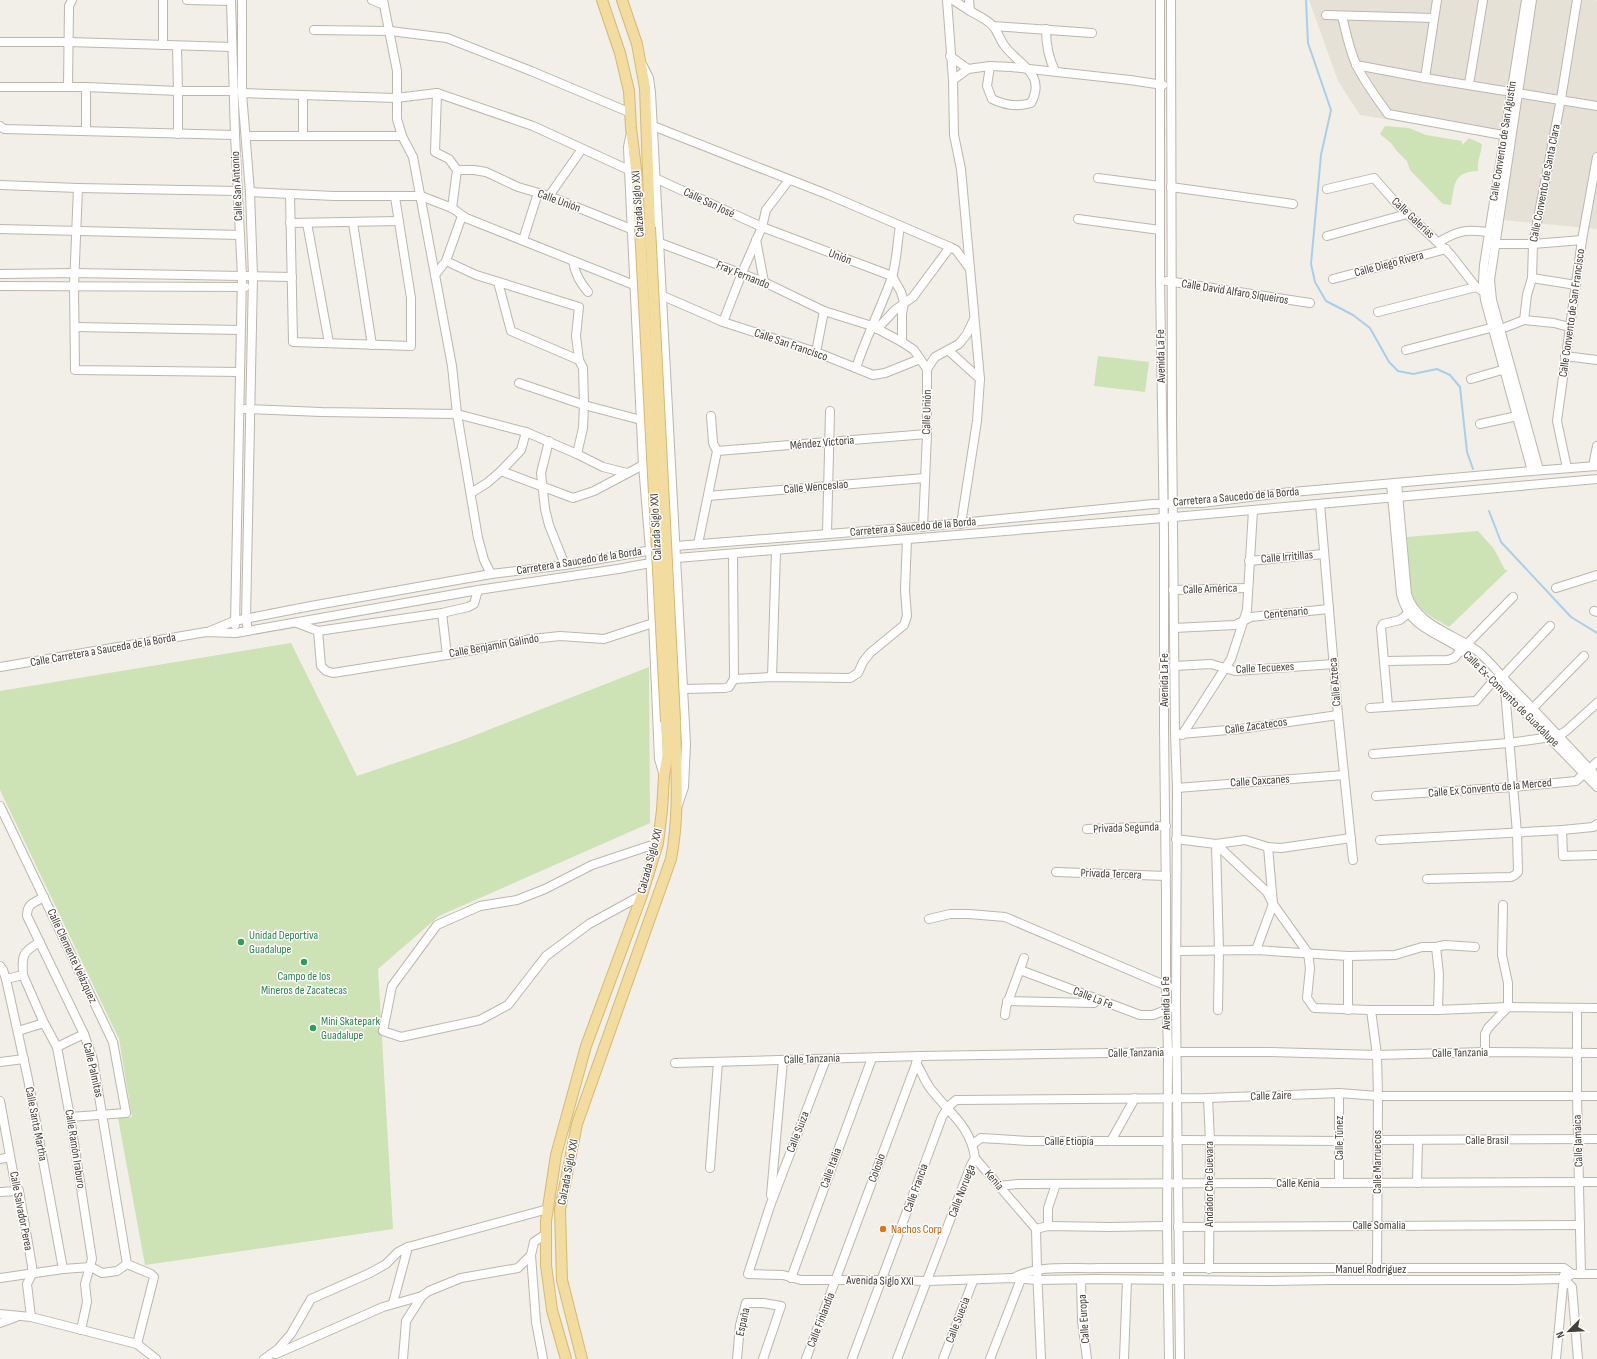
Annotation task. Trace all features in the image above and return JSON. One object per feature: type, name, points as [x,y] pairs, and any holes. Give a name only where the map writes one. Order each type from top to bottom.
[{"type":"main road","name":"Calzada Siglo XXI","points":[[566,1359],[552,1310],[546,1265],[548,1209],[556,1155],[586,1046],[642,895],[658,843],[671,721],[667,566],[629,91],[625,70],[602,0]]},
{"type":"main road","name":"Calzada Siglo XXI","points":[[582,1359],[562,1280],[560,1209],[577,1124],[671,859],[674,844],[677,808],[641,228],[645,88],[637,44],[622,0]]},
{"type":"street","points":[[68,87],[69,6],[72,0]]},
{"type":"street","points":[[163,0],[163,45]]},
{"type":"street","points":[[187,0],[231,1]]},
{"type":"street","name":"Calle San Antonio","points":[[236,633],[234,621],[242,276],[235,135],[242,0]]},
{"type":"street","points":[[372,0],[384,3],[390,31],[397,71],[397,119],[402,136],[413,158],[421,196],[452,366],[457,414],[478,538],[484,560],[491,574]]},
{"type":"street","points":[[947,0],[953,80],[954,135],[961,168],[980,379],[977,421],[961,524]]},
{"type":"street","points":[[953,0],[993,26],[1004,45],[1030,70],[1035,85],[1035,95],[1031,103],[1022,106],[1000,103],[992,99],[987,86],[990,66]]},
{"type":"street","points":[[969,0],[970,11]]},
{"type":"street","name":"Avenida La Fe","points":[[1160,0],[1160,280],[1165,663],[1166,1010],[1168,1052],[1167,1227],[1170,1359]]},
{"type":"street","name":"Avenida La Fe","points":[[1170,0],[1173,590],[1174,666],[1178,734],[1176,788],[1176,1006],[1180,1359]]},
{"type":"street","points":[[1425,78],[1437,0]]},
{"type":"street","points":[[1469,84],[1483,0]]},
{"type":"street","name":"Calle Convento de San Agustin","points":[[1526,0],[1527,16]]},
{"type":"street","name":"Calle Convento de San Agustin","points":[[1493,233],[1496,184],[1504,136],[1515,92],[1527,16],[1532,0]]},
{"type":"street","name":"Calle Convento de Santa Clara","points":[[1524,320],[1527,295],[1532,278],[1533,244],[1561,99],[1577,0]]},
{"type":"street","name":"Calle San Antonio","points":[[231,1],[232,47],[246,136],[253,276],[249,409],[246,618],[248,631]]},
{"type":"street","points":[[1326,16],[1434,18]]},
{"type":"street","points":[[1342,16],[1347,40],[1356,64],[1365,81],[1388,114],[1513,137]]},
{"type":"street","points":[[993,26],[1092,33]]},
{"type":"street","points":[[1046,29],[1046,44],[1049,59],[1055,71]]},
{"type":"street","points":[[314,30],[390,31],[447,38],[531,71],[631,114]]},
{"type":"street","points":[[0,42],[69,42],[232,47]]},
{"type":"street","points":[[177,46],[178,134]]},
{"type":"street","points":[[950,56],[968,69]]},
{"type":"street","name":"Calzada Siglo XXI","points":[[641,63],[649,78],[657,179],[679,596],[686,762],[684,787],[677,808]]},
{"type":"street","points":[[1356,64],[1425,78],[1597,106]]},
{"type":"street","points":[[953,80],[968,69],[990,66],[1055,71],[1170,86]]},
{"type":"street","points":[[0,87],[86,87],[238,92],[303,96],[396,98],[437,93],[534,126],[629,170]]},
{"type":"street","points":[[86,87],[86,130]]},
{"type":"street","name":"Calle Convento de San Agustin","points":[[1483,283],[1513,137],[1515,92]]},
{"type":"street","points":[[437,93],[434,152],[449,159],[457,170],[452,208]]},
{"type":"street","points":[[303,96],[303,136]]},
{"type":"street","points":[[0,126],[4,128],[235,135]]},
{"type":"street","points":[[653,126],[880,216],[950,247],[956,250],[970,269]]},
{"type":"street","points":[[631,128],[628,147],[629,170],[641,228],[634,285],[643,465],[650,550],[658,759],[664,776]]},
{"type":"street","points":[[246,136],[402,136]]},
{"type":"street","points":[[549,196],[582,149]]},
{"type":"street","name":"Calle Convento de San Francisco","points":[[1567,468],[1556,421],[1582,240],[1597,157]]},
{"type":"street","name":"Calle Unión","points":[[457,170],[486,172],[518,187],[549,196],[641,228]]},
{"type":"street","points":[[1098,178],[1160,186]]},
{"type":"street","name":"Calle Galerias","points":[[1327,189],[1374,178],[1407,214],[1483,283],[1487,293]]},
{"type":"street","name":"Calle San José","points":[[657,179],[762,227]]},
{"type":"street","points":[[723,322],[762,227],[766,210],[789,180]]},
{"type":"street","points":[[1496,184],[1504,186]]},
{"type":"street","points":[[0,185],[238,191]]},
{"type":"street","points":[[1171,187],[1293,204]]},
{"type":"street","points":[[78,188],[74,286],[76,370],[240,372]]},
{"type":"street","points":[[250,192],[421,196],[452,208],[462,216],[634,285]]},
{"type":"street","points":[[523,240],[538,193]]},
{"type":"street","points":[[290,194],[293,342],[411,346],[411,298],[395,196]]},
{"type":"street","points":[[1327,236],[1407,214]]},
{"type":"street","points":[[435,275],[446,260],[462,216]]},
{"type":"street","points":[[1078,219],[1160,230]]},
{"type":"street","points":[[290,223],[399,222]]},
{"type":"street","points":[[307,223],[329,343]]},
{"type":"street","points":[[353,223],[372,345]]},
{"type":"street","points":[[856,368],[874,327],[892,276],[897,256],[897,239],[900,226]]},
{"type":"street","name":"Unión","points":[[762,227],[892,276]]},
{"type":"street","points":[[0,229],[240,235]]},
{"type":"street","points":[[1439,242],[1454,233],[1461,231],[1493,233]]},
{"type":"street","points":[[756,240],[764,282]]},
{"type":"street","points":[[1491,244],[1533,244],[1582,240]]},
{"type":"street","name":"Fray Fernando","points":[[660,243],[764,282],[824,311],[874,327],[914,350],[927,369]]},
{"type":"street","points":[[874,327],[884,321],[904,302],[913,297],[950,247]]},
{"type":"street","name":"Calle Diego Rivera","points":[[1332,279],[1446,249]]},
{"type":"street","points":[[446,260],[476,275],[579,307],[576,336],[579,360],[583,368],[584,405],[583,428],[577,454]]},
{"type":"street","points":[[573,261],[575,273],[579,282],[588,292]]},
{"type":"street","points":[[0,274],[75,273],[292,277]]},
{"type":"street","points":[[892,276],[901,292],[904,302],[902,314],[902,342]]},
{"type":"street","points":[[1532,278],[1576,285]]},
{"type":"street","name":"Calle David Alfaro Siqueiros","points":[[1160,280],[1310,303]]},
{"type":"street","points":[[498,282],[512,331],[579,360]]},
{"type":"street","points":[[1378,312],[1483,283],[1498,327],[1536,470]]},
{"type":"street","points":[[0,286],[253,287]]},
{"type":"street","name":"Calle San Francisco","points":[[663,296],[723,322],[816,352],[873,375],[885,373],[920,359]]},
{"type":"street","points":[[816,352],[824,311]]},
{"type":"street","points":[[927,369],[935,357],[959,344],[967,334],[974,318]]},
{"type":"street","points":[[1406,350],[1524,320],[1554,323],[1569,327]]},
{"type":"street","points":[[75,327],[240,330]]},
{"type":"street","points":[[948,350],[980,379]]},
{"type":"street","points":[[1565,356],[1597,360]]},
{"type":"street","points":[[1471,379],[1509,368]]},
{"type":"street","name":"Calle Unión","points":[[923,527],[927,434],[927,369]]},
{"type":"street","points":[[519,383],[584,405],[641,420]]},
{"type":"street","points":[[240,409],[457,414],[526,432],[603,467],[627,473]]},
{"type":"street","points":[[827,534],[830,411]]},
{"type":"street","points":[[1480,424],[1521,415]]},
{"type":"street","points":[[698,544],[717,451],[713,443],[711,416]]},
{"type":"street","points":[[471,493],[501,472],[521,450],[526,432]]},
{"type":"street","name":"Méndez Victoria","points":[[717,451],[927,434]]},
{"type":"street","points":[[549,442],[541,473],[545,509],[549,525],[565,565]]},
{"type":"street","points":[[1595,466],[1597,446]]},
{"type":"street","points":[[501,472],[573,498],[594,491],[643,465]]},
{"type":"street","name":"Carretera a Saucedo de la Borda","points":[[206,632],[246,618],[491,574],[565,565],[676,546],[961,524],[1163,504],[1202,503],[1281,493],[1595,466]]},
{"type":"street","name":"Calle Wenceslao","points":[[708,496],[924,478]]},
{"type":"street","name":"Carretera a Saucedo de la Borda","points":[[206,632],[236,633],[478,590],[677,558],[1163,518],[1597,479]]},
{"type":"street","points":[[1388,706],[1381,628],[1384,624],[1400,620],[1411,611],[1403,604],[1401,594],[1394,484]]},
{"type":"street","name":"Calle Azteca","points":[[1320,504],[1338,715],[1353,860]]},
{"type":"street","points":[[1164,729],[1178,734],[1231,659],[1247,610],[1247,588],[1253,510]]},
{"type":"street","points":[[648,527],[658,530],[664,529],[675,521]]},
{"type":"street","points":[[734,680],[772,677],[850,678],[855,675],[870,653],[904,625],[907,616],[905,590],[907,539]]},
{"type":"street","points":[[772,677],[776,551]]},
{"type":"street","points":[[683,689],[725,688],[729,687],[734,680],[733,554]]},
{"type":"street","name":"Calle Irritillas","points":[[1249,561],[1324,554]]},
{"type":"street","points":[[1556,588],[1597,575]]},
{"type":"street","name":"Calle América","points":[[1173,590],[1247,588]]},
{"type":"street","points":[[296,623],[318,631],[442,613],[468,607],[474,604],[478,590]]},
{"type":"street","points":[[652,594],[665,590],[672,591],[679,596]]},
{"type":"street","points":[[1384,661],[1448,660],[1454,658],[1514,597]]},
{"type":"street","name":"Centenario","points":[[1174,628],[1235,625],[1251,617],[1329,609]]},
{"type":"street","name":"Calle Ex-Convento de Guadalupe","points":[[1411,611],[1425,619],[1464,647],[1504,691],[1554,737]]},
{"type":"street","points":[[442,613],[447,655]]},
{"type":"street","name":"Calle Benjamín Galindo","points":[[318,631],[321,666],[326,671],[333,673],[447,655],[531,639],[560,636],[604,639],[652,623]]},
{"type":"street","points":[[1370,708],[1476,701],[1494,680],[1504,678],[1550,626]]},
{"type":"street","name":"Calle Carretera a Sauceda de la Borda","points":[[0,667],[206,632]]},
{"type":"street","name":"Calle Ex-Convento de Guadalupe","points":[[1464,647],[1474,648],[1504,678],[1532,709],[1554,737],[1586,771],[1597,787]]},
{"type":"street","points":[[1523,710],[1532,709],[1584,656]]},
{"type":"street","name":"Calle Tecuexes","points":[[1174,666],[1212,664],[1235,671],[1334,664]]},
{"type":"street","points":[[1427,879],[1511,877],[1516,876],[1518,872],[1517,833],[1504,678]]},
{"type":"street","points":[[1373,754],[1509,743],[1554,737],[1566,731],[1597,703]]},
{"type":"street","name":"Calle Zacatecos","points":[[1178,734],[1240,729],[1338,715]]},
{"type":"street","name":"Calle Ex Convento de la Merced","points":[[1376,796],[1513,787],[1576,781],[1597,762]]},
{"type":"street","name":"Calle Ex-Convento de Guadalupe","points":[[1586,771],[1597,777]]},
{"type":"street","name":"Calle Caxcanes","points":[[1176,788],[1344,775]]},
{"type":"street","name":"Calle Clemente Velázquez","points":[[0,806],[113,1042],[126,1113],[102,1114]]},
{"type":"street","points":[[1380,840],[1562,830],[1593,827],[1597,824]]},
{"type":"street","name":"Privada Segunda","points":[[1087,829],[1166,826]]},
{"type":"street","points":[[1562,830],[1563,856],[1597,855]]},
{"type":"street","points":[[1176,839],[1216,844],[1245,840],[1268,847],[1281,848],[1351,838]]},
{"type":"street","points":[[642,895],[589,924],[546,956],[508,1005],[480,1020],[401,1037],[383,1031],[392,986],[437,925],[480,906],[518,900],[545,889],[592,865],[658,843]]},
{"type":"street","points":[[1216,844],[1267,892],[1273,904],[1308,952],[1310,968],[1307,998],[1314,1008],[1348,1010],[1438,1010],[1508,1007],[1577,1009],[1597,1008]]},
{"type":"street","points":[[1216,844],[1219,950],[1218,1010]]},
{"type":"street","points":[[1256,950],[1273,904],[1268,847]]},
{"type":"street","name":"Privada Tercera","points":[[1056,872],[1166,876]]},
{"type":"street","name":"Calle Palmitas","points":[[44,897],[30,905],[27,909],[27,916],[84,1034],[92,1060],[127,1264]]},
{"type":"street","points":[[1485,1052],[1484,1034],[1508,1007],[1508,983],[1502,955],[1503,905]]},
{"type":"street","points":[[929,919],[950,914],[1005,917],[1166,984],[1176,992]]},
{"type":"street","points":[[6,979],[23,975],[22,957],[27,949],[40,942]]},
{"type":"street","points":[[1177,951],[1256,950],[1308,952],[1348,956],[1395,955],[1422,948],[1445,945],[1475,947]]},
{"type":"street","points":[[1436,947],[1439,974],[1438,1010]]},
{"type":"street","points":[[1348,956],[1348,1010]]},
{"type":"street","points":[[1004,1015],[1024,958]]},
{"type":"street","name":"Calle Santa Martha","points":[[1,969],[6,979],[24,1059],[63,1269]]},
{"type":"street","name":"Calle La Fe","points":[[1020,970],[1140,1015],[1153,1015],[1176,1006]]},
{"type":"street","name":"Calle Ramón Iraburo","points":[[23,975],[44,1023],[57,1047],[70,1117],[92,1259],[85,1284],[87,1302],[81,1330]]},
{"type":"street","points":[[1008,1001],[1094,1003],[1098,1000]]},
{"type":"street","name":"Calle Jamaica","points":[[1577,1009],[1577,1096],[1581,1274]]},
{"type":"street","name":"Calle Marruecos","points":[[1371,1010],[1377,1055],[1378,1096],[1377,1268]]},
{"type":"street","points":[[18,1031],[44,1023]]},
{"type":"street","points":[[57,1047],[84,1034]]},
{"type":"street","name":"Calle Tanzania","points":[[675,1063],[872,1058],[918,1060],[1168,1052],[1270,1052],[1377,1055],[1485,1052],[1597,1053]]},
{"type":"street","name":"Calle Italia","points":[[791,1278],[872,1058]]},
{"type":"street","points":[[0,1062],[24,1059]]},
{"type":"street","name":"Calle Suiza","points":[[748,1274],[770,1206],[826,1059]]},
{"type":"street","name":"Calle Suiza","points":[[770,1206],[783,1060]]},
{"type":"street","points":[[918,1060],[930,1087],[948,1107],[967,1132],[973,1144],[975,1158]]},
{"type":"street","name":"Colosio","points":[[835,1280],[918,1060]]},
{"type":"street","points":[[710,1168],[718,1062]]},
{"type":"street","name":"Calle Zaire","points":[[948,1107],[956,1100],[1208,1098],[1339,1093],[1378,1096],[1597,1096]]},
{"type":"street","name":"Calle Túnez","points":[[1339,1093],[1339,1183]]},
{"type":"street","points":[[1111,1141],[1134,1098]]},
{"type":"street","name":"Andador Che Guevara","points":[[1208,1098],[1210,1141],[1209,1269]]},
{"type":"street","name":"Calle Salvador Perea","points":[[0,1100],[15,1183],[19,1191],[32,1274]]},
{"type":"street","name":"Calle Francia","points":[[852,1359],[942,1117],[948,1107]]},
{"type":"street","points":[[70,1117],[102,1114]]},
{"type":"street","name":"Calle Etiopía","points":[[973,1144],[981,1138],[1029,1141],[1167,1141]]},
{"type":"street","name":"Calle Brasil","points":[[1377,1140],[1597,1139]]},
{"type":"street","points":[[1177,1140],[1339,1141]]},
{"type":"street","points":[[1417,1183],[1418,1141]]},
{"type":"street","points":[[0,1159],[10,1157]]},
{"type":"street","name":"Kenia","points":[[975,1158],[1036,1229]]},
{"type":"street","name":"Calle Noruega","points":[[897,1359],[975,1158]]},
{"type":"street","name":"Calle Kenia","points":[[999,1186],[1018,1184],[1597,1182]]},
{"type":"street","points":[[1048,1226],[1048,1208],[1056,1184]]},
{"type":"street","points":[[0,1192],[19,1191]]},
{"type":"street","points":[[265,1359],[278,1349],[291,1334],[310,1299],[370,1273],[386,1264],[398,1252],[408,1247],[548,1209]]},
{"type":"street","name":"Calle Somalia","points":[[1178,1227],[1580,1225]]},
{"type":"street","points":[[1040,1359],[1036,1269],[1036,1229],[1048,1226],[1167,1227]]},
{"type":"street","points":[[543,1359],[536,1322],[531,1255],[534,1242],[546,1234]]},
{"type":"street","points":[[393,1304],[408,1247]]},
{"type":"street","points":[[265,1359],[393,1304],[422,1296],[429,1291],[461,1278],[518,1268],[531,1255]]},
{"type":"street","points":[[0,1278],[63,1269],[91,1267],[102,1273],[117,1271],[127,1264],[151,1274],[154,1277],[137,1344]]},
{"type":"street","points":[[1564,1268],[1572,1274]]},
{"type":"street","points":[[1556,1359],[1564,1268]]},
{"type":"street","name":"Manuel Rodríguez","points":[[1168,1269],[1564,1268]]},
{"type":"street","name":"Avenida Siglo XXI","points":[[748,1274],[783,1275],[801,1280],[973,1281],[1013,1278],[1036,1269],[1168,1269]]},
{"type":"street","points":[[31,1317],[27,1284],[32,1274]]},
{"type":"street","points":[[1564,1279],[1572,1274],[1597,1274]]},
{"type":"street","points":[[993,1356],[1023,1275]]},
{"type":"street","name":"Avenida Siglo XXI","points":[[1023,1275],[1037,1280],[1168,1280]]},
{"type":"street","points":[[1564,1279],[1572,1287],[1578,1359]]},
{"type":"street","name":"Manuel Rodríguez","points":[[1168,1280],[1265,1281],[1564,1279]]},
{"type":"street","name":"Calle Finlandia","points":[[806,1359],[835,1280]]},
{"type":"street","name":"Calle Europa","points":[[1081,1280],[1082,1321],[1087,1359]]},
{"type":"street","points":[[1124,1359],[1127,1280]]},
{"type":"street","name":"Calle Suecia","points":[[943,1359],[973,1281]]},
{"type":"street","points":[[403,1359],[406,1321],[422,1296]]},
{"type":"street","name":"España","points":[[737,1359],[740,1325],[746,1303],[763,1303],[782,1306],[763,1359]]},
{"type":"street","points":[[0,1314],[31,1317],[137,1344],[156,1359]]},
{"type":"street","points":[[0,1323],[19,1316]]},
{"type":"shaded area","points":[[1309,0],[1597,1],[1597,229],[1502,220],[1514,140],[1360,115],[1338,81]]},
{"type":"green space","points":[[1385,126],[1409,128],[1426,135],[1462,141],[1462,145],[1469,138],[1482,144],[1478,171],[1463,174],[1459,177],[1454,186],[1451,205],[1443,204],[1410,170],[1407,161],[1391,143],[1380,134]]},
{"type":"green space","points":[[1098,356],[1149,362],[1145,392],[1094,386]]},
{"type":"green space","points":[[1478,531],[1494,549],[1505,570],[1508,570],[1449,627],[1427,614],[1419,607],[1413,597],[1408,562],[1407,537]]},
{"type":"green space","name":"Unidad Deportiva Guadalupe","points":[[291,643],[357,776],[460,741],[649,667],[650,823],[439,916],[378,969],[393,1229],[145,1265],[118,1118],[132,1117],[119,1039],[0,790],[0,691]]},
{"type":"waterway","points":[[1306,0],[1308,43],[1331,110],[1321,155],[1311,264],[1315,282],[1326,301],[1353,315],[1370,328],[1389,362],[1398,371],[1413,374],[1437,369],[1450,375],[1460,387],[1467,452],[1473,469]]},
{"type":"waterway","points":[[1489,511],[1501,542],[1571,617],[1597,633]]},
{"type":"place","name":"Unidad Deportiva Guadalupe","points":[[241,942]]},
{"type":"place","name":"Campo de los Mineros de Zacatecas","points":[[304,962]]},
{"type":"place","name":"Mini Skatepark Guadalupe","points":[[313,1028]]},
{"type":"place","name":"Nachos Corp","points":[[883,1229]]}]
